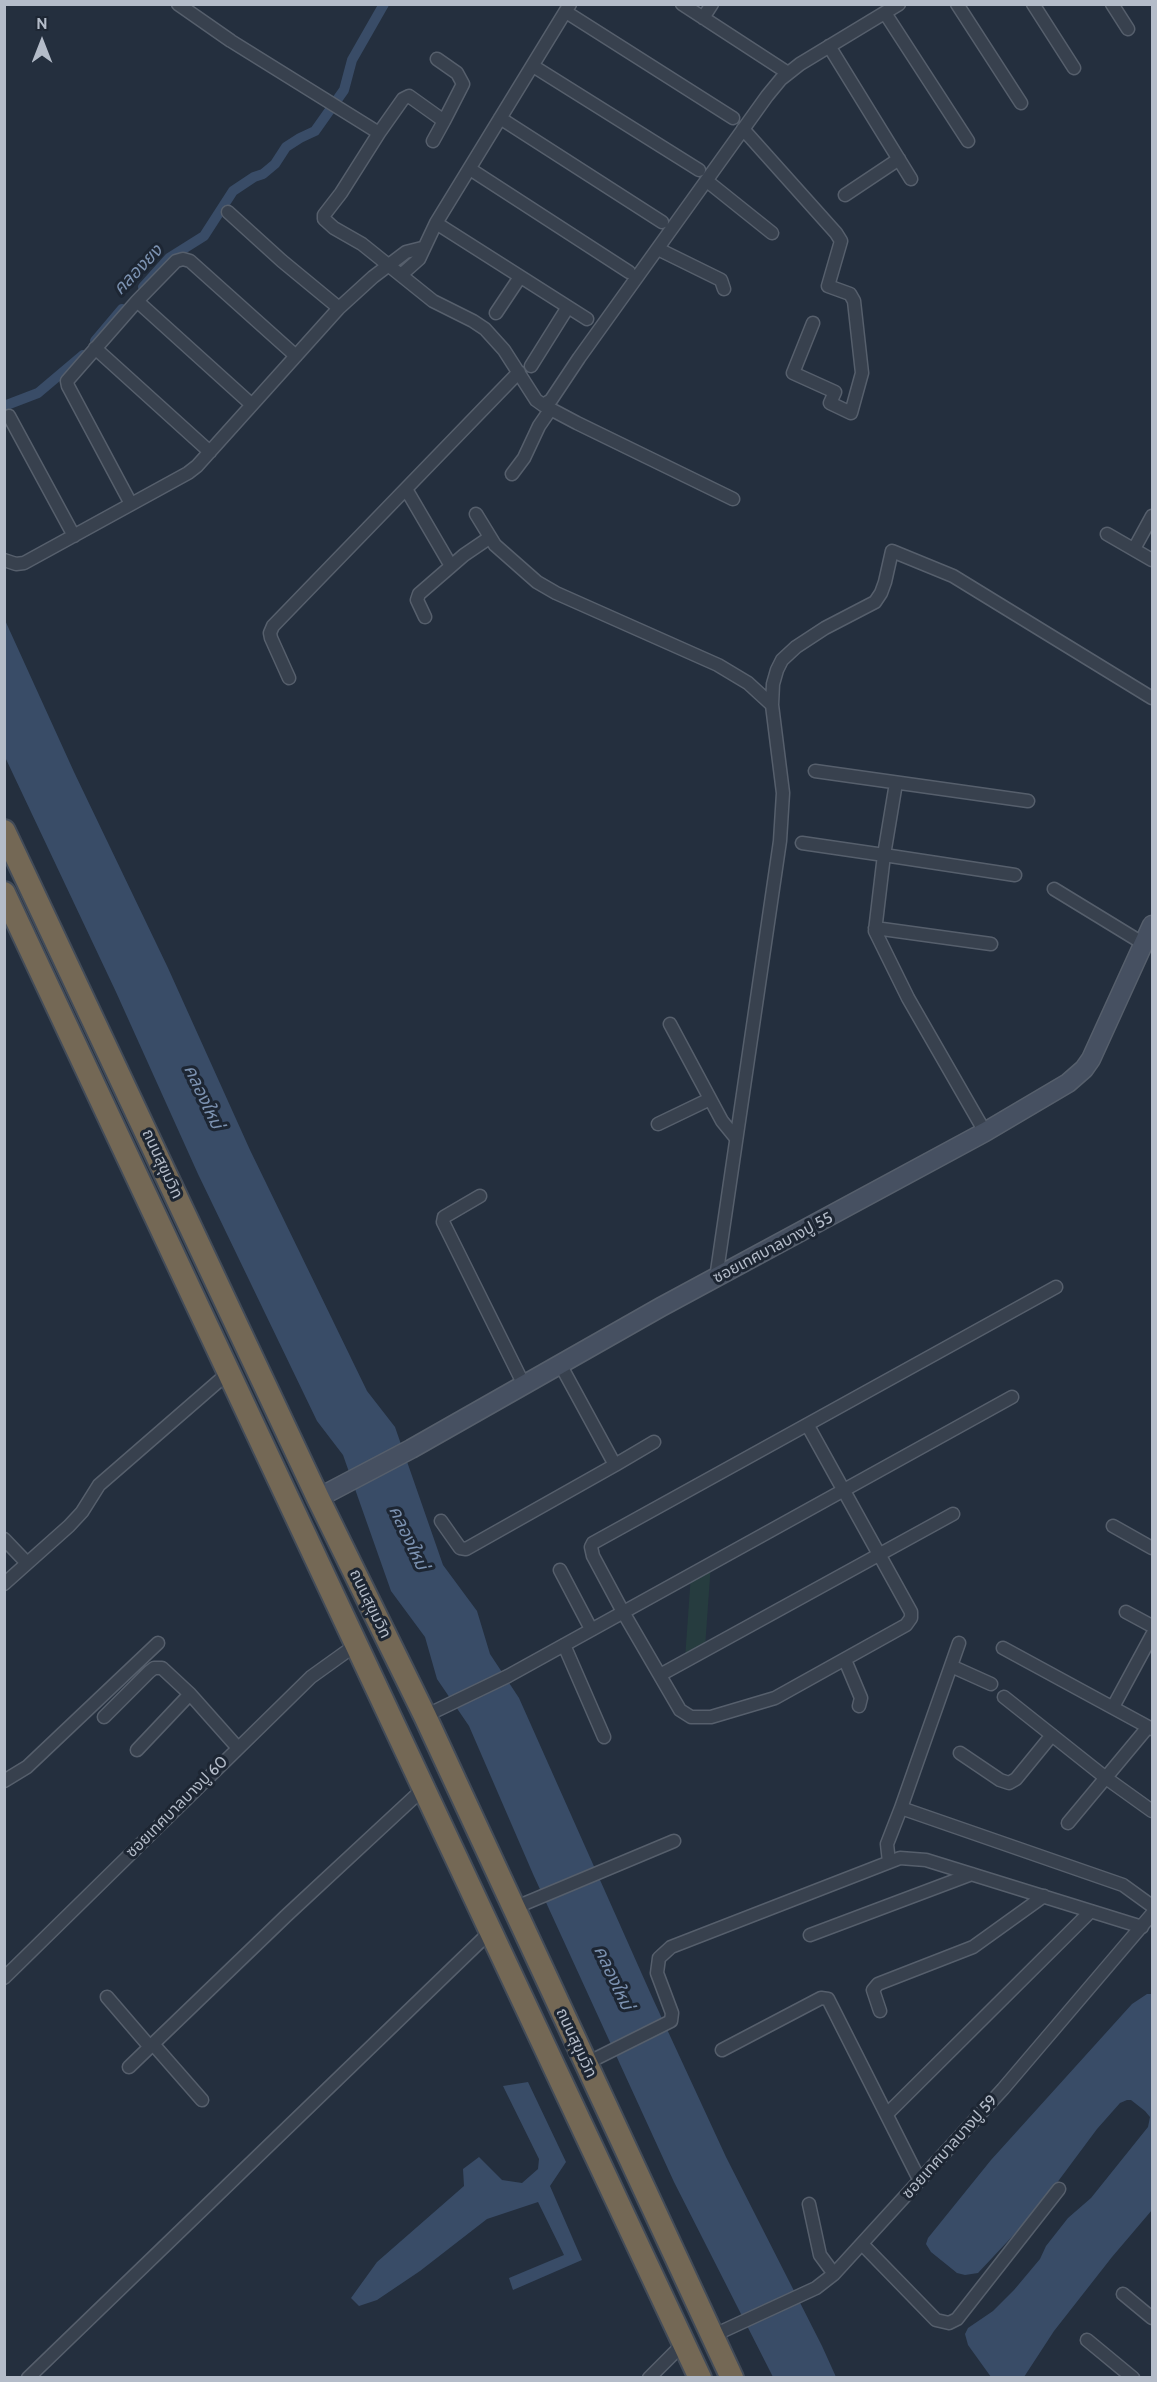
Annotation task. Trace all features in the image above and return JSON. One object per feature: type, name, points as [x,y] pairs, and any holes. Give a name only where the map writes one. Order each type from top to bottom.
[{"type":"highway","name":"ถนนสุขุมวิท","points":[[4,831],[318,1498],[435,1711],[514,1908],[732,2378]]},
{"type":"highway","name":"ถนนสุขุมวิท","points":[[4,893],[700,2378]]},
{"type":"highway","points":[[158,1222],[184,1210]]},
{"type":"street","points":[[177,4],[231,41],[379,133]]},
{"type":"street","points":[[682,4],[788,73]]},
{"type":"street","points":[[703,18],[712,4]]},
{"type":"street","points":[[512,474],[524,459],[551,400],[767,96],[788,73],[899,4]]},
{"type":"street","points":[[957,4],[1021,103]]},
{"type":"street","points":[[1033,4],[1074,68]]},
{"type":"street","points":[[1112,4],[1128,29]]},
{"type":"street","points":[[401,275],[418,259],[436,223],[568,8],[733,118]]},
{"type":"street","points":[[885,13],[968,141]]},
{"type":"street","points":[[829,46],[911,179]]},
{"type":"street","points":[[433,141],[463,84],[457,73],[437,59]]},
{"type":"street","points":[[533,66],[699,170]]},
{"type":"street","points":[[444,121],[406,96],[323,217],[334,228],[362,244],[387,267],[401,275],[433,301],[485,329],[504,350],[515,376],[536,400],[733,499]]},
{"type":"street","points":[[500,118],[662,222]]},
{"type":"street","points":[[743,129],[841,241],[828,286],[850,294],[854,301],[861,373],[851,413],[830,403],[835,392],[793,372],[813,323]]},
{"type":"street","points":[[845,195],[899,159]]},
{"type":"street","points":[[470,169],[629,272]]},
{"type":"street","points":[[707,181],[772,233]]},
{"type":"street","points":[[228,212],[339,308]]},
{"type":"street","points":[[436,223],[588,319]]},
{"type":"street","points":[[4,560],[16,564],[24,563],[188,473],[210,452],[339,308],[406,252],[422,248]]},
{"type":"street","points":[[658,249],[721,280],[724,289]]},
{"type":"street","points":[[131,504],[68,386],[70,377],[95,348],[176,261],[183,259],[189,261],[296,356]]},
{"type":"street","points":[[496,313],[519,277]]},
{"type":"street","points":[[137,301],[251,404]]},
{"type":"street","points":[[531,366],[568,307]]},
{"type":"street","points":[[95,348],[210,452]]},
{"type":"street","points":[[289,678],[271,638],[270,633],[273,626],[515,376]]},
{"type":"street","points":[[9,416],[74,536]]},
{"type":"street","points":[[406,489],[451,566]]},
{"type":"street","points":[[476,514],[489,538],[537,582],[556,593],[718,665],[748,682],[772,705]]},
{"type":"street","points":[[1134,549],[1152,516]]},
{"type":"street","points":[[1107,534],[1152,560]]},
{"type":"street","points":[[425,617],[418,605],[417,596],[451,566],[489,538]]},
{"type":"street","points":[[716,1278],[783,815],[772,705],[773,684],[782,660],[796,647],[825,628],[875,602],[885,582],[892,551],[954,576],[1152,698]]},
{"type":"street","points":[[815,771],[1028,801]]},
{"type":"street","points":[[896,783],[874,928],[908,998],[985,1132]]},
{"type":"street","points":[[802,843],[1015,875]]},
{"type":"street","points":[[1054,889],[1144,944]]},
{"type":"street","name":"ซอยเทศบาลบางปู 55","points":[[318,1498],[523,1383],[985,1132],[1068,1083],[1084,1069],[1101,1038],[1152,925]]},
{"type":"street","points":[[874,928],[991,944]]},
{"type":"street","points":[[670,1024],[722,1121],[735,1137]]},
{"type":"street","points":[[658,1124],[710,1099]]},
{"type":"street","points":[[480,1196],[444,1217],[443,1222],[523,1383]]},
{"type":"street","points":[[808,1426],[911,1612],[912,1618],[906,1625],[766,1702],[711,1717],[691,1718],[680,1710],[623,1612],[593,1556],[591,1547],[593,1543],[1056,1287]]},
{"type":"street","points":[[560,1364],[615,1465]]},
{"type":"street","points":[[4,1584],[82,1512],[99,1485],[228,1373]]},
{"type":"street","points":[[435,1711],[508,1676],[1012,1397]]},
{"type":"street","points":[[441,1521],[460,1548],[466,1549],[654,1442]]},
{"type":"street","points":[[660,1675],[953,1514]]},
{"type":"street","points":[[1113,1526],[1152,1548]]},
{"type":"street","points":[[4,1539],[27,1563]]},
{"type":"street","points":[[560,1570],[591,1629]]},
{"type":"street","points":[[1126,1612],[1152,1626]]},
{"type":"street","points":[[1113,1707],[1152,1635]]},
{"type":"street","points":[[889,1862],[887,1844],[959,1642]]},
{"type":"street","points":[[5,1780],[27,1767],[158,1643]]},
{"type":"street","name":"ซอยเทศบาลบางปู 60","points":[[5,1976],[311,1677],[357,1644]]},
{"type":"street","points":[[564,1645],[604,1737]]},
{"type":"street","points":[[1003,1647],[1150,1728],[1068,1823]]},
{"type":"street","points":[[845,1660],[861,1698],[859,1706]]},
{"type":"street","points":[[951,1666],[992,1684]]},
{"type":"street","points":[[104,1717],[154,1668],[167,1670],[238,1749]]},
{"type":"street","points":[[136,1749],[190,1694]]},
{"type":"street","points":[[1004,1697],[1106,1778],[1152,1811]]},
{"type":"street","points":[[960,1753],[1000,1780],[1009,1783],[1016,1779],[1052,1735]]},
{"type":"street","points":[[129,2067],[287,1915],[424,1788]]},
{"type":"street","points":[[901,1808],[1123,1885],[1152,1906]]},
{"type":"street","points":[[514,1908],[674,1841]]},
{"type":"street","points":[[585,2064],[668,2024],[672,2013],[660,1983],[657,1965],[664,1952],[671,1947],[889,1862],[917,1857],[1142,1927]]},
{"type":"street","points":[[810,1935],[972,1874]]},
{"type":"street","points":[[880,2011],[873,1990],[878,1984],[973,1947],[1044,1896]]},
{"type":"street","points":[[887,2114],[1090,1911]]},
{"type":"street","name":"ซอยเทศบาลบางปู 59","points":[[712,2336],[816,2288],[834,2274],[1003,2089],[1152,1914]]},
{"type":"street","points":[[28,2378],[491,1931]]},
{"type":"street","points":[[106,1997],[202,2100]]},
{"type":"street","points":[[722,2050],[821,1998],[825,1998],[831,2003],[920,2179]]},
{"type":"street","points":[[862,2245],[936,2320],[950,2323],[957,2319],[1059,2189]]},
{"type":"street","points":[[809,2205],[820,2254],[834,2274]]},
{"type":"street","points":[[1123,2294],[1152,2318]]},
{"type":"street","points":[[1087,2340],[1133,2378]]},
{"type":"street","points":[[649,2378],[684,2343]]},
{"type":"green space","points":[[711,1563],[705,1648],[685,1659],[691,1574]]},
{"type":"water","name":"คลองใหม่","points":[[4,618],[74,772],[168,968],[250,1150],[367,1391],[395,1427],[443,1565],[477,1611],[490,1654],[519,1698],[726,2157],[836,2377],[773,2377],[674,2182],[533,1874],[469,1726],[437,1679],[425,1637],[391,1591],[343,1455],[317,1421],[198,1174],[116,992],[5,757]]},
{"type":"water","points":[[1147,1994],[1152,1994],[1152,2210],[1054,2331],[1024,2377],[991,2377],[968,2345],[965,2334],[968,2328],[993,2311],[1014,2290],[1040,2259],[1046,2246],[1068,2218],[1091,2198],[1148,2127],[1150,2117],[1131,2100],[1120,2103],[1097,2129],[1036,2211],[978,2273],[965,2275],[957,2273],[931,2252],[926,2244],[928,2238],[991,2160],[1132,2004]]},
{"type":"water","points":[[528,2082],[566,2162],[550,2186],[582,2260],[513,2290],[509,2278],[564,2255],[538,2202],[487,2219],[420,2271],[377,2300],[359,2306],[351,2298],[377,2262],[464,2186],[463,2169],[479,2157],[502,2180],[522,2183],[538,2169],[539,2159],[503,2086]]},
{"type":"waterway","name":"คลองยง","points":[[143,287],[169,258],[204,236],[233,191],[254,177],[263,174],[275,164],[286,147],[315,131],[344,90],[352,60],[384,4]]},
{"type":"waterway","name":"คลองยง","points":[[95,341],[122,309]]},
{"type":"waterway","name":"คลองยง","points":[[4,406],[38,393],[83,355]]}]
